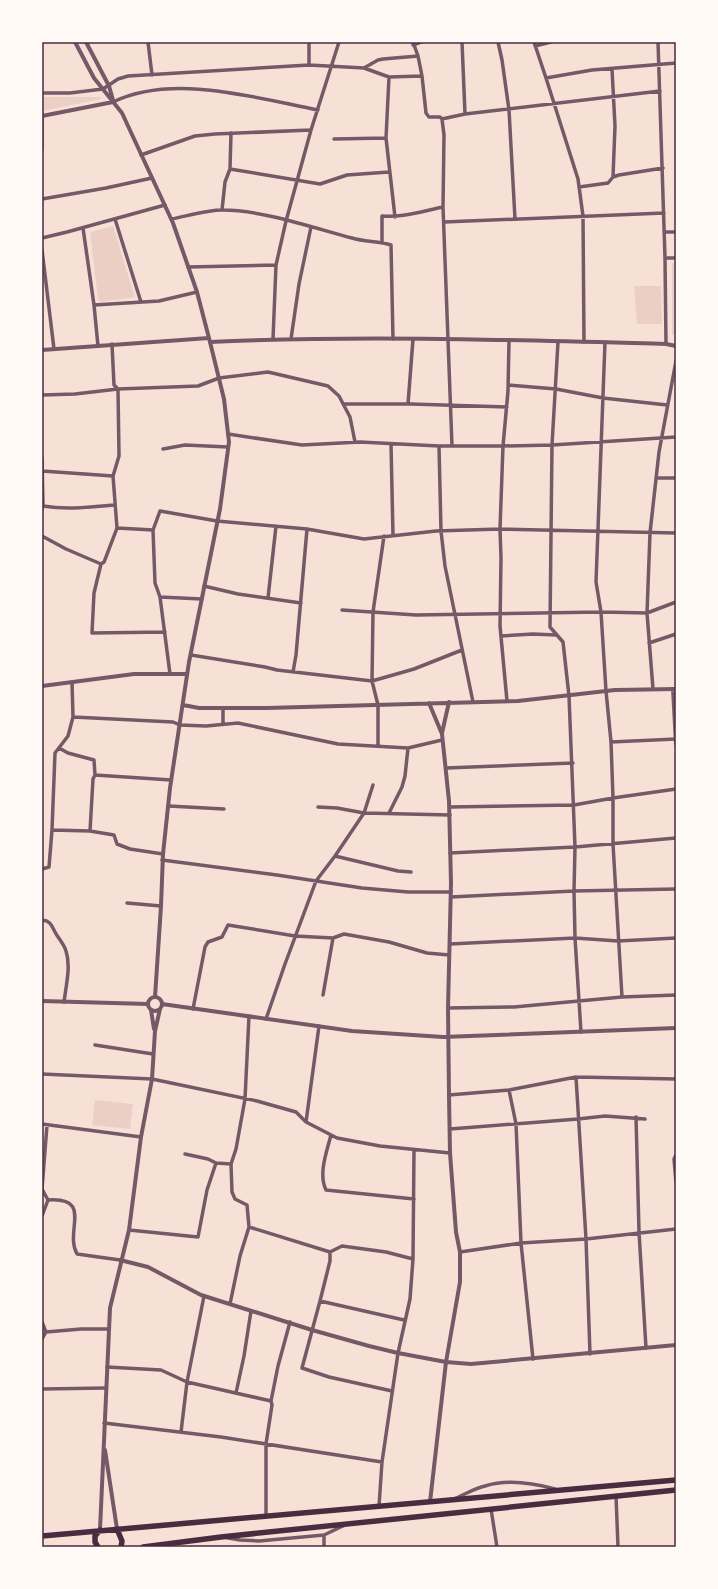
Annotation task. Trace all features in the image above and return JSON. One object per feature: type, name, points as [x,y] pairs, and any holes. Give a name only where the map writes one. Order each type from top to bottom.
[{"type":"highway","points":[[42,1536],[676,1480]]},
{"type":"highway","points":[[143,1547],[221,1537],[676,1490]]},
{"type":"highway","points":[[117,1529],[122,1541],[121,1547]]},
{"type":"highway","points":[[98,1547],[95,1542],[95,1536],[100,1530]]},
{"type":"street","points":[[74,42],[94,78],[122,113],[171,219],[197,292],[210,340],[224,399],[228,434],[228,447],[217,521],[187,674],[171,780],[162,860],[161,906],[155,997]]},
{"type":"street","points":[[86,42],[109,86],[113,102]]},
{"type":"street","points":[[148,42],[152,75]]},
{"type":"street","points":[[309,42],[309,65]]},
{"type":"street","points":[[273,339],[276,265],[286,221],[339,42]]},
{"type":"street","points":[[421,42],[413,44],[418,56],[422,76],[426,113],[429,116],[440,117],[442,119],[465,114],[660,91]]},
{"type":"street","points":[[462,42],[465,114]]},
{"type":"street","points":[[498,42],[509,110],[514,219]]},
{"type":"street","points":[[551,42],[534,44],[578,179],[583,216],[584,342]]},
{"type":"street","points":[[658,42],[663,168],[666,344]]},
{"type":"street","points":[[364,68],[383,58],[418,56]]},
{"type":"street","points":[[546,78],[592,70],[676,63]]},
{"type":"street","points":[[42,93],[70,93],[103,90],[118,79],[128,76],[309,65],[364,68],[389,77],[422,76]]},
{"type":"street","points":[[579,187],[608,183],[613,177],[615,126],[612,69]]},
{"type":"street","points":[[389,77],[386,138],[395,217]]},
{"type":"street","points":[[42,150],[42,116],[113,102],[127,95],[163,90],[210,89],[318,110]]},
{"type":"street","points":[[442,119],[444,135],[443,207],[452,446]]},
{"type":"street","points":[[142,155],[195,136],[312,130]]},
{"type":"street","points":[[222,210],[226,182],[230,169],[231,133]]},
{"type":"street","points":[[334,138],[386,138]]},
{"type":"street","points":[[613,177],[663,168]]},
{"type":"street","points":[[230,169],[298,182],[320,184],[347,175],[389,172]]},
{"type":"street","points":[[42,199],[152,178]]},
{"type":"street","points":[[42,238],[165,205]]},
{"type":"street","points":[[382,242],[382,216],[395,217],[443,207]]},
{"type":"street","points":[[171,219],[222,210],[251,213],[358,240],[382,242],[392,245],[393,339]]},
{"type":"street","points":[[444,222],[664,212]]},
{"type":"street","points":[[115,219],[141,302]]},
{"type":"street","points":[[291,339],[299,284],[311,227]]},
{"type":"street","points":[[83,228],[94,305],[98,346]]},
{"type":"street","points":[[664,232],[676,232]]},
{"type":"street","points":[[42,250],[54,349]]},
{"type":"street","points":[[665,258],[676,258]]},
{"type":"street","points":[[188,267],[276,265]]},
{"type":"street","points":[[94,305],[159,301],[197,292]]},
{"type":"street","points":[[42,350],[112,344],[273,339],[509,340],[666,344],[676,346]]},
{"type":"street","points":[[408,404],[413,339]]},
{"type":"street","points":[[506,701],[500,614],[500,529],[509,340]]},
{"type":"street","points":[[558,342],[552,444],[550,627],[563,642],[568,696],[574,805],[575,938],[581,1032]]},
{"type":"street","points":[[605,342],[596,582],[601,612],[611,742],[613,844],[622,998]]},
{"type":"street","points":[[112,344],[114,385],[118,389],[119,456],[113,476],[116,528],[104,562],[101,564],[94,593],[92,633],[165,632]]},
{"type":"street","points":[[653,689],[647,613],[650,533],[667,404],[676,361]]},
{"type":"street","points":[[42,396],[118,389],[198,386],[219,378],[268,372],[328,386],[339,396],[350,417],[355,442]]},
{"type":"street","points":[[508,385],[556,389],[603,398],[667,404]]},
{"type":"street","points":[[343,404],[507,407]]},
{"type":"street","points":[[228,434],[302,445],[355,442],[439,446],[503,446],[676,437]]},
{"type":"street","points":[[391,444],[393,535]]},
{"type":"street","points":[[163,449],[185,445],[228,447]]},
{"type":"street","points":[[439,446],[441,531],[445,566],[473,702]]},
{"type":"street","points":[[42,458],[43,508],[77,508],[115,505]]},
{"type":"street","points":[[42,471],[113,476]]},
{"type":"street","points":[[657,478],[676,478]]},
{"type":"street","points":[[170,674],[160,597],[155,583],[153,530],[160,511],[217,521],[307,529],[364,539],[441,531],[500,529],[550,529],[676,534]]},
{"type":"street","points":[[268,598],[276,526]]},
{"type":"street","points":[[116,528],[153,530]]},
{"type":"street","points":[[293,672],[296,655],[307,529]]},
{"type":"street","points":[[42,536],[66,549],[101,564]]},
{"type":"street","points":[[378,746],[378,705],[372,681],[374,612],[384,536]]},
{"type":"street","points":[[204,586],[238,594],[301,603]]},
{"type":"street","points":[[160,597],[202,599]]},
{"type":"street","points":[[342,610],[416,615],[601,612],[647,613],[676,602]]},
{"type":"street","points":[[501,636],[533,634],[556,635]]},
{"type":"street","points":[[649,643],[676,634]]},
{"type":"street","points":[[191,655],[293,672],[372,681],[414,669],[462,650]]},
{"type":"street","points":[[42,686],[134,674],[187,674]]},
{"type":"street","points":[[42,869],[49,867],[52,830],[54,753],[68,736],[72,717],[72,682]]},
{"type":"street","points":[[183,705],[199,708],[223,708],[430,704],[449,702],[506,701],[606,692],[674,689],[676,744]]},
{"type":"street","points":[[430,1502],[446,1362],[460,1282],[460,1252],[456,1232],[450,1153],[448,1008],[451,895],[450,807],[442,740],[449,702]]},
{"type":"street","points":[[430,704],[442,734]]},
{"type":"street","points":[[223,708],[223,724]]},
{"type":"street","points":[[72,717],[166,722],[180,725],[206,726],[238,723],[338,744],[408,748],[442,740]]},
{"type":"street","points":[[611,742],[676,739]]},
{"type":"street","points":[[59,748],[68,753],[94,760],[95,775],[93,779],[90,831]]},
{"type":"street","points":[[389,813],[402,787],[405,776],[408,748]]},
{"type":"street","points":[[446,768],[572,764]]},
{"type":"street","points":[[95,775],[171,780]]},
{"type":"street","points":[[266,1019],[316,881],[364,813],[373,785]]},
{"type":"street","points":[[450,807],[574,805],[676,789]]},
{"type":"street","points":[[169,806],[224,808]]},
{"type":"street","points":[[318,807],[337,808],[364,813],[450,815]]},
{"type":"street","points":[[52,830],[90,831],[114,835],[117,844],[130,849],[163,854]]},
{"type":"street","points":[[450,853],[575,847],[676,838]]},
{"type":"street","points":[[335,856],[398,871],[411,872]]},
{"type":"street","points":[[162,860],[362,888],[451,895],[676,889]]},
{"type":"street","points":[[127,903],[161,906]]},
{"type":"street","points":[[42,920],[52,924],[54,931],[66,949],[68,964],[64,1002]]},
{"type":"street","points":[[193,1009],[205,947],[208,942],[222,937],[228,925],[295,936],[333,938],[344,934],[389,942],[427,953],[449,955]]},
{"type":"street","points":[[323,995],[333,938]]},
{"type":"street","points":[[450,944],[575,938],[618,941],[676,938]]},
{"type":"street","points":[[448,1008],[514,1007],[676,995]]},
{"type":"street","points":[[148,1004],[151,998],[155,997]]},
{"type":"street","points":[[155,997],[159,999],[162,1004],[352,1031],[449,1037],[676,1028]]},
{"type":"street","points":[[42,1001],[148,1004]]},
{"type":"street","points":[[100,1530],[110,1308],[120,1260],[129,1230],[141,1137],[152,1079],[154,1031],[151,1010],[148,1004]]},
{"type":"street","points":[[154,1031],[162,1004]]},
{"type":"street","points":[[151,1010],[156,1011],[160,1009]]},
{"type":"street","points":[[230,1304],[240,1256],[249,1228],[247,1205],[235,1199],[232,1192],[231,1164],[236,1149],[245,1099],[249,1016]]},
{"type":"street","points":[[306,1122],[319,1026]]},
{"type":"street","points":[[95,1044],[153,1054]]},
{"type":"street","points":[[42,1074],[152,1079],[245,1099],[296,1112],[306,1122],[337,1138],[380,1146],[450,1153]]},
{"type":"street","points":[[449,1095],[509,1090],[576,1078],[676,1079]]},
{"type":"street","points":[[576,1078],[586,1239],[590,1354]]},
{"type":"street","points":[[509,1090],[516,1124],[521,1243],[533,1359]]},
{"type":"street","points":[[450,1129],[605,1116],[636,1117],[645,1119]]},
{"type":"street","points":[[636,1117],[639,1232],[646,1348]]},
{"type":"street","points":[[42,1124],[141,1137]]},
{"type":"street","points":[[42,1216],[48,1200],[42,1189],[47,1125]]},
{"type":"street","points":[[331,1135],[323,1169],[326,1190],[414,1199]]},
{"type":"street","points":[[379,1506],[382,1462],[392,1391],[404,1320],[410,1299],[413,1259],[414,1150]]},
{"type":"street","points":[[185,1154],[208,1159],[216,1163],[231,1164]]},
{"type":"street","points":[[676,1155],[674,1158],[676,1182]]},
{"type":"street","points":[[129,1230],[198,1237],[207,1190],[216,1163]]},
{"type":"street","points":[[48,1200],[58,1199],[67,1202],[75,1209],[76,1218],[73,1239],[77,1254],[120,1260],[148,1267],[204,1296],[312,1330],[398,1353],[446,1362],[470,1364],[676,1345]]},
{"type":"street","points":[[249,1228],[330,1252],[342,1246],[386,1252],[413,1259]]},
{"type":"street","points":[[460,1252],[521,1243],[586,1239],[676,1229]]},
{"type":"street","points":[[330,1252],[330,1261],[302,1368],[329,1377],[392,1391]]},
{"type":"street","points":[[181,1432],[187,1382],[204,1296]]},
{"type":"street","points":[[320,1301],[404,1320]]},
{"type":"street","points":[[236,1393],[244,1356],[251,1311]]},
{"type":"street","points":[[42,1322],[46,1332]]},
{"type":"street","points":[[266,1516],[266,1444],[272,1405],[271,1401],[278,1366],[290,1322]]},
{"type":"street","points":[[46,1332],[81,1329],[109,1329]]},
{"type":"street","points":[[42,1339],[46,1332]]},
{"type":"street","points":[[107,1367],[161,1370],[187,1382],[230,1393],[271,1401]]},
{"type":"street","points":[[42,1389],[106,1388]]},
{"type":"street","points":[[104,1423],[181,1432],[382,1462]]},
{"type":"street","points":[[103,1442],[117,1529]]},
{"type":"street","points":[[450,1500],[486,1485],[503,1483],[538,1485],[560,1490]]},
{"type":"street","points":[[616,1496],[618,1547]]},
{"type":"street","points":[[491,1509],[496,1547]]},
{"type":"street","points":[[221,1537],[260,1541],[324,1535],[334,1532],[347,1524]]},
{"type":"street","points":[[324,1535],[324,1547]]},
{"type":"shaded area","points":[[42,97],[101,97],[101,99],[42,111]]},
{"type":"shaded area","points":[[113,226],[135,297],[101,302],[98,299],[90,232]]},
{"type":"shaded area","points":[[672,263],[676,263],[676,335],[672,335]]},
{"type":"shaded area","points":[[634,286],[661,286],[662,324],[637,324]]},
{"type":"shaded area","points":[[95,1100],[133,1104],[130,1129],[92,1125]]}]
